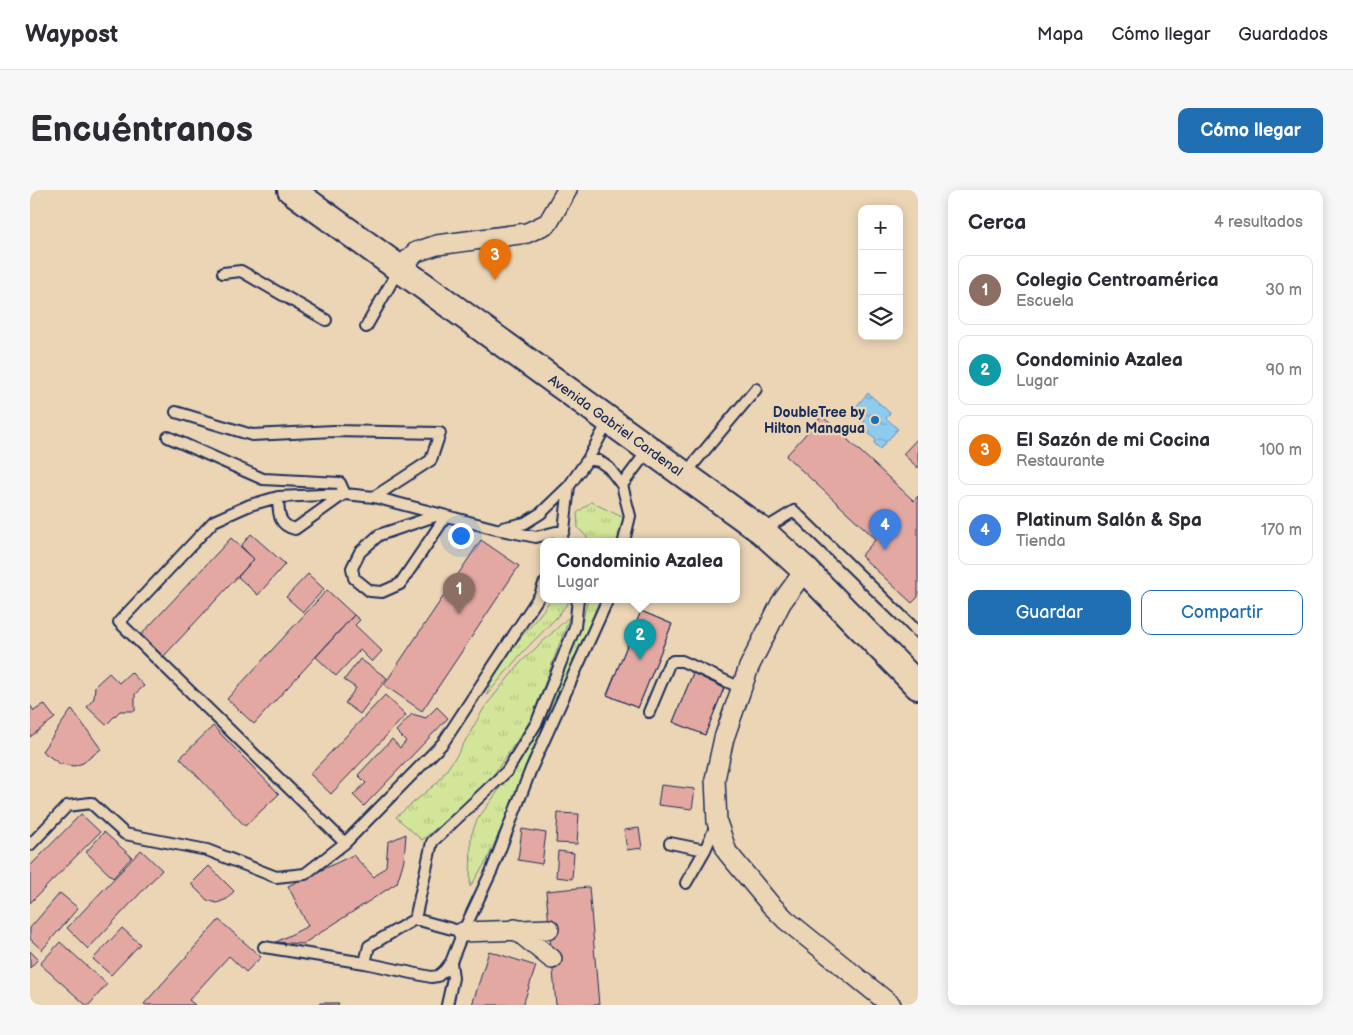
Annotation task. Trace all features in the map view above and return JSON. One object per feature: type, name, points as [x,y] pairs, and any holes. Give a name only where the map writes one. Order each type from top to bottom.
[{"type":"street","name":"Avenida Gabriel Cardenal","points":[[291,190],[762,531],[805,570],[918,686]]},
{"type":"street","points":[[400,268],[416,252],[437,245],[527,233],[548,223],[567,190]]},
{"type":"street","points":[[805,570],[781,603],[749,667],[741,688],[724,738],[715,779],[717,822],[727,852],[770,904],[786,920],[891,1005]]},
{"type":"street","points":[[515,929],[552,959]]},
{"type":"street","points":[[462,932],[549,929]]},
{"type":"lane","points":[[366,327],[400,268]]},
{"type":"lane","points":[[223,273],[241,271],[326,320]]},
{"type":"lane","points":[[685,474],[756,389]]},
{"type":"lane","points":[[176,412],[252,435],[334,431],[440,433],[431,460],[374,497]]},
{"type":"lane","points":[[496,529],[524,524],[541,513],[569,486],[588,459],[609,419]]},
{"type":"lane","points":[[168,437],[262,479],[340,483],[345,494]]},
{"type":"lane","points":[[622,485],[650,449]]},
{"type":"lane","points":[[588,459],[599,461],[609,468],[622,485],[630,516],[625,538]]},
{"type":"lane","points":[[561,538],[564,530],[569,486]]},
{"type":"lane","points":[[278,497],[283,524],[295,529],[345,494]]},
{"type":"lane","points":[[345,843],[119,622],[214,522],[250,505],[278,497],[345,494],[374,497],[496,529],[536,537],[564,530]]},
{"type":"lane","points":[[762,531],[794,511],[918,632]]},
{"type":"lane","points":[[443,515],[400,584],[382,592],[370,591],[354,578],[352,568],[360,552],[378,535],[443,515]]},
{"type":"lane","points":[[564,530],[568,538]]},
{"type":"lane","points":[[30,845],[67,806],[92,803],[125,834],[207,850],[276,877],[305,874],[345,843],[443,743],[540,595]]},
{"type":"lane","points":[[415,919],[432,842],[507,771],[537,722],[575,627],[578,603]]},
{"type":"lane","points":[[264,947],[365,963],[431,977],[438,976],[445,970],[451,962],[462,932],[492,870],[531,769],[606,603]]},
{"type":"lane","points":[[649,712],[668,664],[673,661],[682,661],[741,688]]},
{"type":"lane","points":[[686,883],[705,850],[717,822]]},
{"type":"lane","points":[[670,843],[705,850]]},
{"type":"lane","points":[[365,963],[369,946],[415,919],[462,932]]},
{"type":"lane","points":[[447,1005],[453,978],[451,962]]},
{"type":"green space","points":[[591,502],[624,518],[618,538],[588,538],[578,528],[577,513]]},
{"type":"green space","points":[[548,603],[568,603],[486,696],[502,661]]},
{"type":"green space","points":[[587,603],[598,603],[584,641],[487,860],[470,887],[471,836],[477,820],[496,794],[541,721],[583,619]]},
{"type":"green space","points":[[570,616],[531,720],[494,774],[462,807],[422,840],[396,817],[438,782],[459,752],[484,708],[521,662]]},
{"type":"water","name":"DoubleTree by Hilton Managua","points":[[868,393],[890,413],[886,418],[898,429],[880,449],[874,443],[876,440],[860,426],[865,421],[853,410]]},
{"type":"building","points":[[822,416],[914,501],[918,496],[918,597],[912,603],[861,556],[876,539],[786,456]]},
{"type":"building","points":[[918,438],[918,468],[903,454]]},
{"type":"building","points":[[251,534],[285,564],[258,595],[238,577],[254,559],[241,546]]},
{"type":"building","points":[[231,538],[254,559],[163,657],[140,636]]},
{"type":"building","points":[[481,540],[519,566],[422,711],[384,685]]},
{"type":"building","points":[[308,574],[324,589],[303,612],[286,597]]},
{"type":"building","points":[[327,590],[354,615],[254,724],[227,699]]},
{"type":"building","points":[[641,611],[672,624],[638,708],[607,695]]},
{"type":"building","points":[[641,611],[672,624],[638,708],[607,695]]},
{"type":"building","points":[[354,615],[360,620],[355,625],[382,651],[372,662],[360,650],[336,676],[316,657]]},
{"type":"building","points":[[360,659],[387,678],[360,714],[345,703],[356,688],[344,680]]},
{"type":"building","points":[[131,672],[144,686],[135,694],[135,711],[120,711],[106,725],[87,707],[94,698],[95,686],[109,673],[119,683]]},
{"type":"building","points":[[693,673],[724,688],[705,735],[673,722]]},
{"type":"building","points":[[693,673],[724,688],[705,735],[673,722]]},
{"type":"building","points":[[385,695],[406,715],[331,794],[310,774]]},
{"type":"building","points":[[44,704],[55,718],[30,737],[30,705],[34,711]]},
{"type":"building","points":[[437,707],[448,718],[364,806],[353,795],[366,783],[358,775],[392,739],[400,748],[406,741],[396,731],[412,714],[426,718]]},
{"type":"building","points":[[72,709],[101,749],[83,763],[74,766],[60,764],[42,751]]},
{"type":"building","points":[[213,726],[279,794],[245,826],[180,758]]},
{"type":"building","points":[[661,785],[695,789],[692,809],[658,805]]},
{"type":"building","points":[[558,813],[579,814],[577,844],[556,843]]},
{"type":"building","points":[[81,814],[100,832],[30,903],[30,866]]},
{"type":"building","points":[[639,828],[642,848],[627,850],[624,830]]},
{"type":"building","points":[[522,829],[546,833],[542,864],[518,860]]},
{"type":"building","points":[[104,832],[132,857],[113,878],[86,852]]},
{"type":"building","points":[[406,834],[404,860],[397,883],[303,944],[276,942],[308,926],[288,886],[353,855],[374,877],[386,866],[388,842]]},
{"type":"building","points":[[141,850],[162,870],[88,949],[67,928]]},
{"type":"building","points":[[558,851],[574,853],[572,879],[556,877]]},
{"type":"building","points":[[209,866],[234,891],[227,899],[217,903],[207,900],[191,884]]},
{"type":"building","points":[[589,887],[599,1005],[556,1005],[546,891]]},
{"type":"building","points":[[60,893],[78,908],[42,950],[30,939],[30,928]]},
{"type":"building","points":[[219,920],[261,957],[246,972],[229,956],[189,1000],[195,1005],[144,1004]]},
{"type":"building","points":[[122,928],[140,944],[111,975],[93,959]]},
{"type":"building","points":[[60,942],[107,984],[89,1005],[86,1005],[40,964]]},
{"type":"building","points":[[30,951],[38,959],[30,968]]},
{"type":"building","points":[[489,951],[536,966],[523,1005],[472,1005]]},
{"type":"building","points":[[320,1003],[339,1003],[338,1005],[319,1005]]},
{"type":"place","name":"El Sazón de mi Cocina","points":[[495,280]]},
{"type":"place","name":"DoubleTree by Hilton Managua","points":[[875,420]]},
{"type":"place","name":"Platinum Salón & Spa","points":[[885,550]]},
{"type":"place","name":"Colegio Centroamérica","points":[[459,614]]},
{"type":"place","name":"Condominio Azalea","points":[[640,660]]}]
